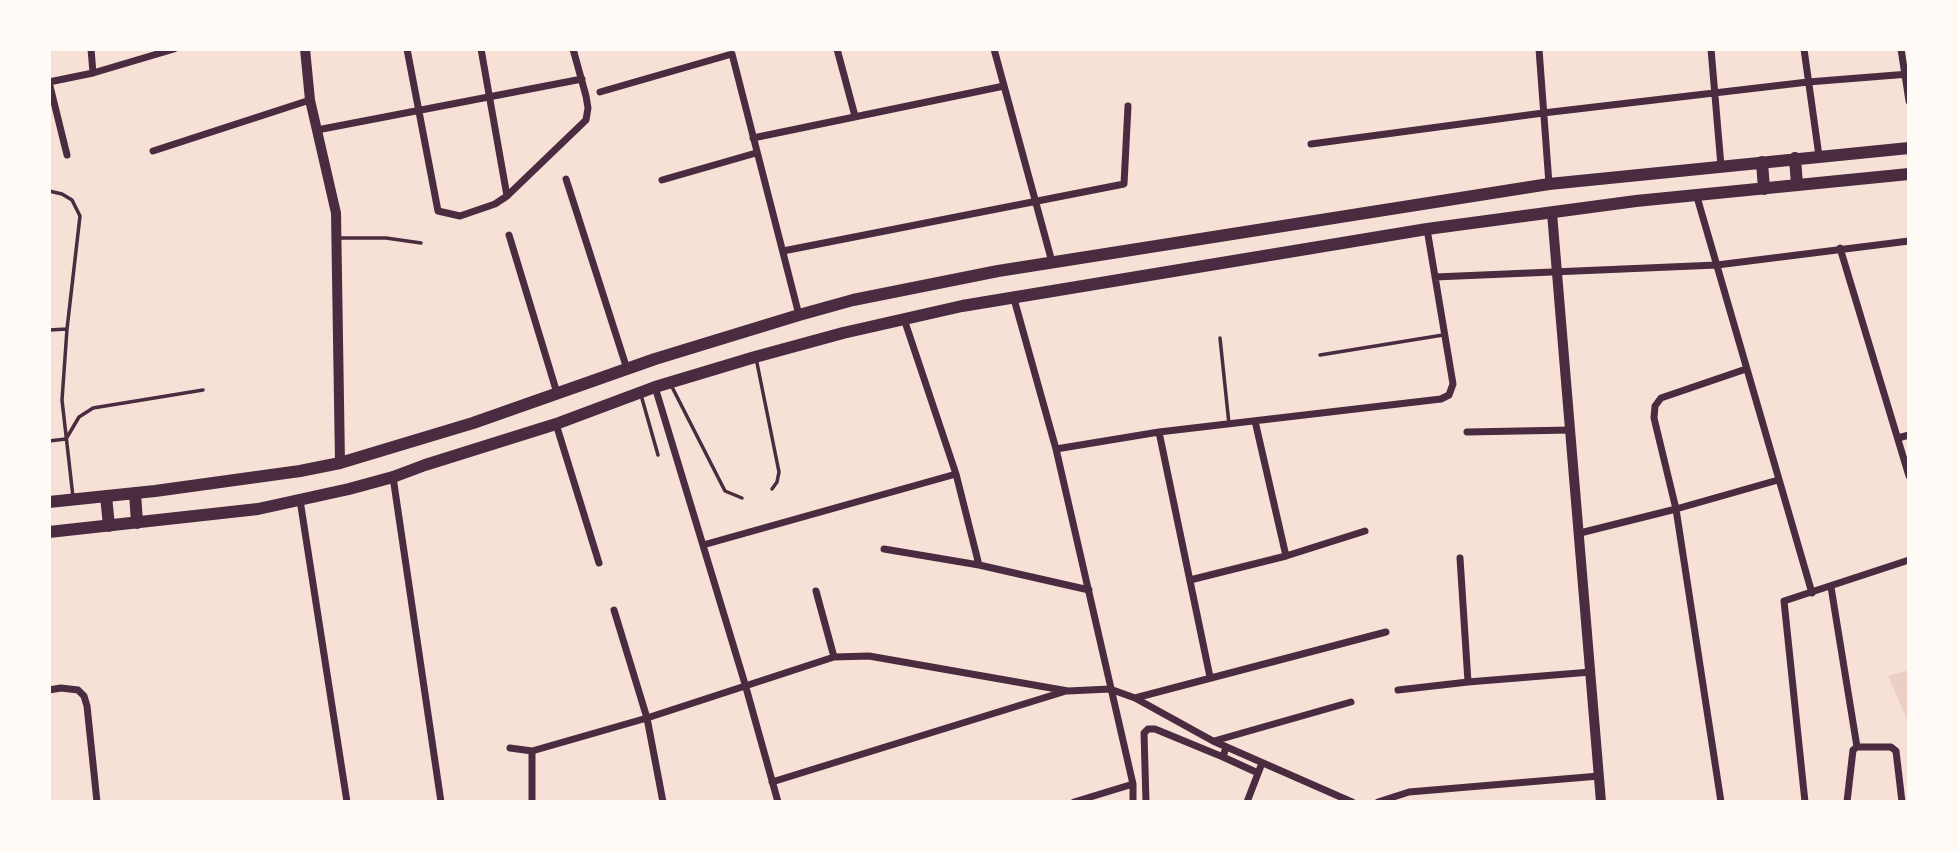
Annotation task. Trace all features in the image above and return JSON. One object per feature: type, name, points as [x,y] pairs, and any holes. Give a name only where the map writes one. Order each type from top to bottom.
[{"type":"highway","points":[[49,502],[300,471],[340,463],[450,431],[627,369],[800,315],[853,300],[1052,261],[1549,184],[1909,148]]},
{"type":"highway","points":[[1795,158],[1797,185]]},
{"type":"highway","points":[[1762,162],[1764,189]]},
{"type":"highway","points":[[49,532],[258,509],[393,477],[556,424],[655,387],[844,333],[962,306],[1427,229],[1636,201],[1909,174]]},
{"type":"highway","points":[[135,493],[137,523]]},
{"type":"highway","points":[[106,496],[109,526]]},
{"type":"street","points":[[91,49],[93,73]]},
{"type":"street","points":[[67,155],[49,82],[93,73],[174,49]]},
{"type":"street","points":[[305,49],[310,100],[336,213],[340,463]]},
{"type":"street","points":[[407,49],[438,211],[460,216],[495,204],[586,120],[588,108],[573,49]]},
{"type":"street","points":[[481,49],[506,195]]},
{"type":"street","points":[[837,49],[855,116]]},
{"type":"street","points":[[994,49],[1052,261]]},
{"type":"street","points":[[1539,49],[1549,184]]},
{"type":"street","points":[[1712,49],[1721,166]]},
{"type":"street","points":[[1804,49],[1819,156]]},
{"type":"street","points":[[1901,49],[1907,74],[1909,101]]},
{"type":"street","points":[[600,92],[731,51],[800,315]]},
{"type":"street","points":[[1311,144],[1543,113],[1808,82],[1907,74]]},
{"type":"street","points":[[317,130],[582,79]]},
{"type":"street","points":[[754,138],[1004,86]]},
{"type":"street","points":[[153,150],[310,100]]},
{"type":"street","points":[[783,251],[1124,184],[1128,106]]},
{"type":"street","points":[[662,180],[756,153]]},
{"type":"street","points":[[566,179],[627,369]]},
{"type":"street","points":[[1697,197],[1812,593]]},
{"type":"street","points":[[1552,213],[1601,802]]},
{"type":"street","points":[[1056,449],[1158,432],[1441,399],[1449,395],[1453,384],[1427,229]]},
{"type":"street","points":[[509,235],[557,393]]},
{"type":"street","points":[[1435,277],[1717,265],[1909,241]]},
{"type":"street","points":[[1840,248],[1909,476]]},
{"type":"street","points":[[1014,299],[1056,449],[1133,783],[1133,802]]},
{"type":"street","points":[[904,320],[956,474],[979,565]]},
{"type":"street","points":[[1721,802],[1676,509],[1654,418],[1655,406],[1661,398],[1746,369]]},
{"type":"street","points":[[655,387],[778,802]]},
{"type":"street","points":[[1255,421],[1286,556]]},
{"type":"street","points":[[556,424],[599,563]]},
{"type":"street","points":[[1466,432],[1571,430]]},
{"type":"street","points":[[1158,432],[1210,677]]},
{"type":"street","points":[[1898,439],[1909,435]]},
{"type":"street","points":[[703,545],[956,474]]},
{"type":"street","points":[[393,477],[441,802]]},
{"type":"street","points":[[1580,533],[1778,480]]},
{"type":"street","points":[[300,500],[347,802]]},
{"type":"street","points":[[1190,580],[1286,556],[1365,531]]},
{"type":"street","points":[[884,549],[979,565],[1088,590]]},
{"type":"street","points":[[1460,558],[1468,682]]},
{"type":"street","points":[[1805,802],[1784,605],[1787,600],[1909,560]]},
{"type":"street","points":[[1831,587],[1857,747]]},
{"type":"street","points":[[816,591],[834,657]]},
{"type":"street","points":[[614,610],[648,718],[663,802]]},
{"type":"street","points":[[1135,698],[1386,632]]},
{"type":"street","points":[[510,748],[532,751],[648,718],[834,657],[869,656],[1068,691],[1110,689],[1135,698],[1213,741],[1352,802]]},
{"type":"street","points":[[1398,690],[1591,672]]},
{"type":"street","points":[[49,690],[78,690],[84,696],[88,706],[97,802]]},
{"type":"street","points":[[772,782],[1068,691]]},
{"type":"street","points":[[1213,741],[1351,702]]},
{"type":"street","points":[[1146,802],[1144,733],[1148,729],[1155,729],[1258,773]]},
{"type":"street","points":[[1223,757],[1226,747]]},
{"type":"street","points":[[1847,802],[1853,750],[1857,747],[1891,747],[1896,751],[1902,802]]},
{"type":"street","points":[[532,751],[532,802]]},
{"type":"street","points":[[1247,802],[1262,763]]},
{"type":"street","points":[[1378,802],[1409,792],[1599,776]]},
{"type":"street","points":[[1074,802],[1133,783]]},
{"type":"lane","points":[[49,191],[72,200],[80,216],[62,400],[73,499]]},
{"type":"lane","points":[[338,237],[421,243]]},
{"type":"lane","points":[[49,330],[67,329]]},
{"type":"lane","points":[[1320,355],[1445,335]]},
{"type":"lane","points":[[1220,338],[1230,424]]},
{"type":"lane","points":[[755,357],[779,472],[772,489]]},
{"type":"lane","points":[[670,383],[725,491],[742,498]]},
{"type":"lane","points":[[66,439],[79,417],[93,408],[203,390]]},
{"type":"lane","points":[[640,393],[657,455]]},
{"type":"lane","points":[[49,441],[66,439]]},
{"type":"shaded area","points":[[1909,670],[1909,724],[1888,676]]}]
